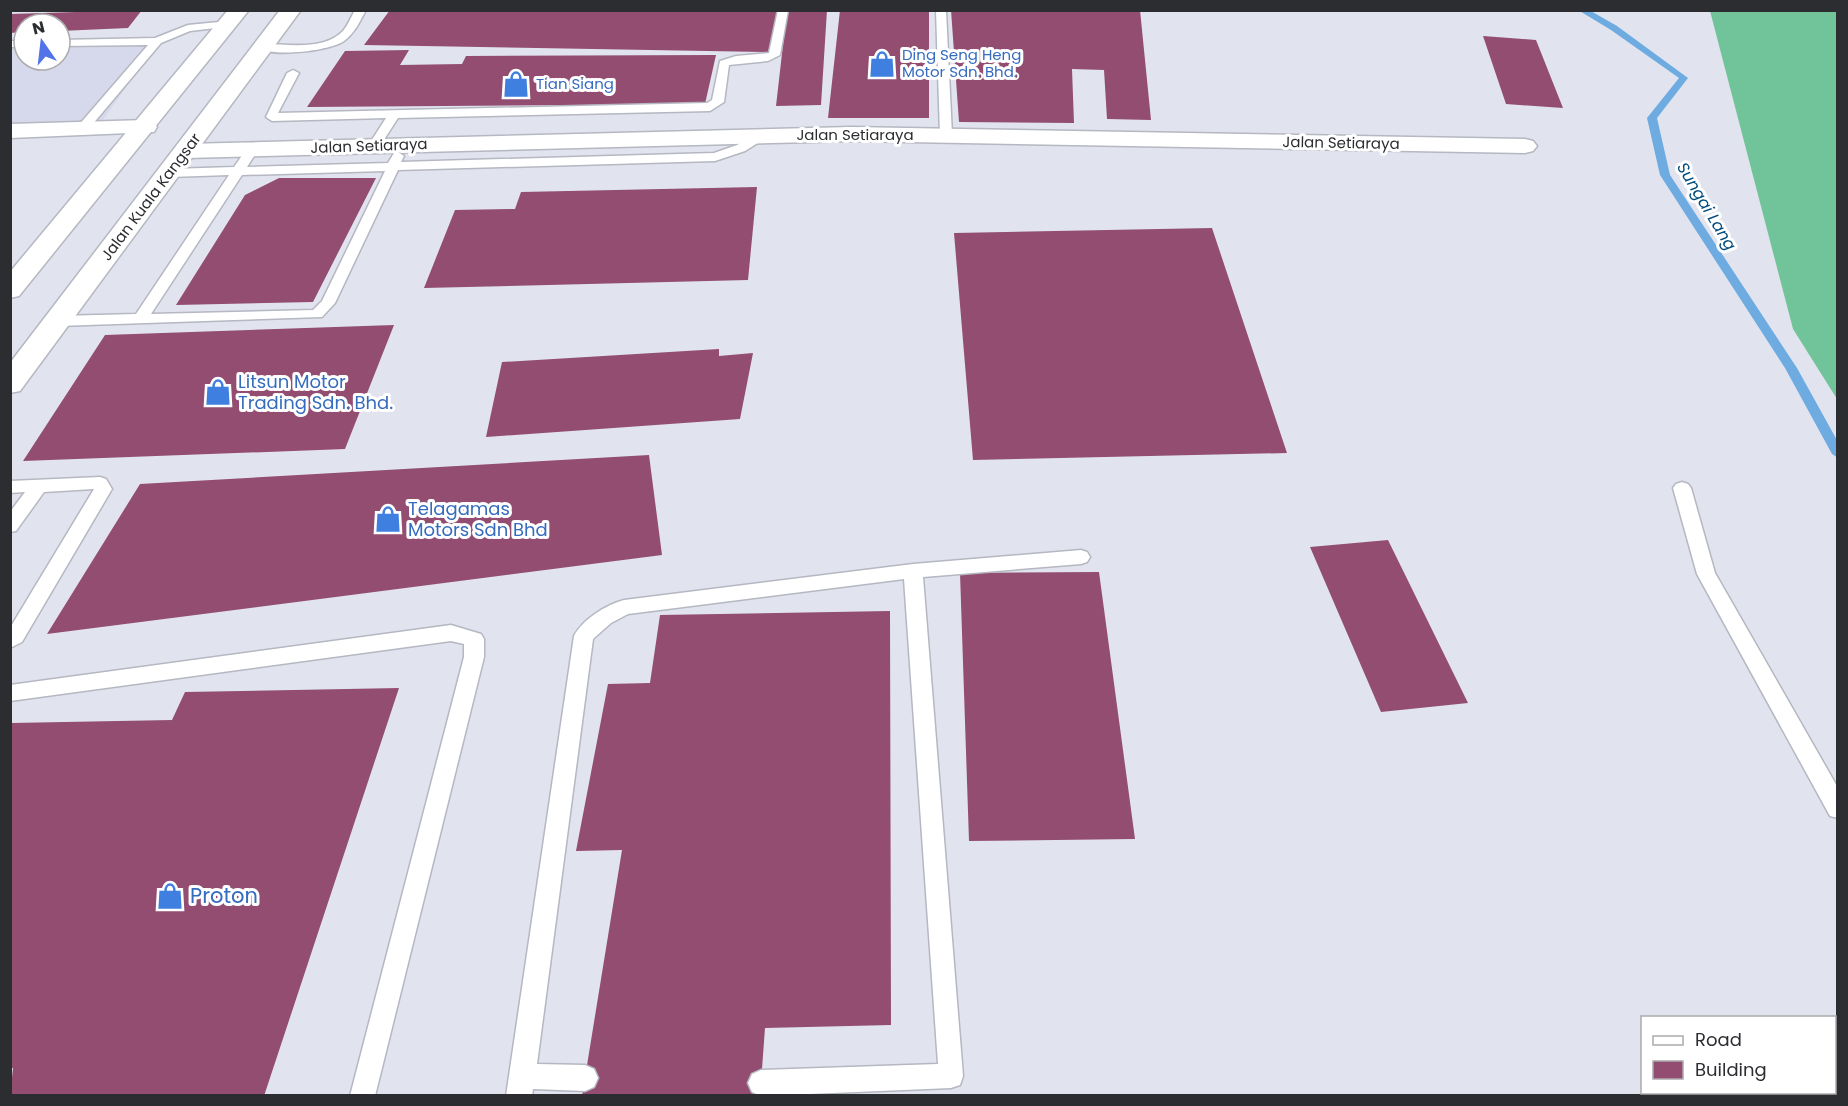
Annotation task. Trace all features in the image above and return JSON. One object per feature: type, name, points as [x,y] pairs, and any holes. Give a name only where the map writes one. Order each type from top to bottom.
[{"type":"main road","name":"Jalan Kuala Kangsar","points":[[10,384],[291,10]]},
{"type":"main road","points":[[10,290],[234,17]]},
{"type":"main road","points":[[10,131],[146,127]]},
{"type":"main road","name":"Jalan Setiaraya","points":[[186,151],[374,146],[399,156],[760,136],[851,134],[1525,146]]},
{"type":"lane","points":[[264,47],[318,46],[336,42],[346,34],[361,10]]},
{"type":"lane","points":[[293,73],[272,114],[273,117],[710,106],[718,102],[724,63],[737,59],[767,59],[774,55],[783,10]]},
{"type":"lane","points":[[941,10],[946,135]]},
{"type":"lane","points":[[72,43],[157,41],[188,27],[234,17]]},
{"type":"lane","points":[[82,129],[157,41]]},
{"type":"lane","points":[[374,146],[394,114]]},
{"type":"lane","points":[[140,319],[252,150]]},
{"type":"lane","points":[[170,173],[238,171],[399,156]]},
{"type":"lane","points":[[58,321],[317,314],[328,303],[399,156]]},
{"type":"lane","points":[[10,487],[100,483],[103,489],[15,637],[10,640]]},
{"type":"lane","points":[[10,526],[17,508],[39,486]]},
{"type":"lane","points":[[1682,488],[1706,574],[1838,809]]},
{"type":"lane","points":[[585,1078],[521,1085],[584,636],[604,618],[624,607],[913,571],[1081,557]]},
{"type":"lane","points":[[761,1083],[951,1076],[913,571]]},
{"type":"lane","points":[[10,693],[451,633],[474,639],[474,657],[362,1095]]},
{"type":"shaded area","points":[[160,39],[98,127],[11,131],[10,41],[12,41],[12,72],[72,72],[72,40]]},
{"type":"green space","points":[[1710,11],[1837,11],[1837,399],[1793,329]]},
{"type":"building","points":[[142,10],[128,28],[72,30],[72,12]]},
{"type":"building","points":[[390,10],[781,10],[770,52],[364,45]]},
{"type":"building","points":[[787,10],[827,10],[821,105],[776,106]]},
{"type":"building","name":"Ding Seng Heng Motor Sdn. Bhd.","points":[[840,10],[929,10],[929,118],[828,118]]},
{"type":"building","points":[[951,10],[1140,10],[1151,120],[1107,119],[1104,70],[1072,69],[1074,123],[959,122]]},
{"type":"building","points":[[10,14],[12,14],[12,33],[10,33]]},
{"type":"building","points":[[1483,36],[1536,40],[1563,108],[1506,104]]},
{"type":"building","name":"Tian Siang","points":[[409,50],[400,65],[462,64],[466,56],[716,55],[705,104],[307,107],[345,51]]},
{"type":"building","points":[[279,178],[376,178],[313,302],[176,305],[245,195]]},
{"type":"building","points":[[757,187],[748,280],[424,288],[455,210],[515,209],[521,192]]},
{"type":"building","points":[[1212,228],[1287,453],[973,460],[954,233]]},
{"type":"building","name":"Litsun Motor Trading Sdn. Bhd.","points":[[394,325],[345,449],[23,461],[105,335]]},
{"type":"building","points":[[719,349],[719,356],[753,353],[740,419],[486,437],[502,362]]},
{"type":"building","name":"Telagamas Motors Sdn Bhd","points":[[649,455],[662,555],[47,634],[140,484]]},
{"type":"building","points":[[1388,540],[1468,703],[1381,712],[1310,547]]},
{"type":"building","points":[[1099,572],[1135,839],[969,841],[960,573]]},
{"type":"building","points":[[890,611],[891,1025],[765,1028],[760,1096],[582,1096],[622,850],[576,851],[608,684],[650,683],[660,615]]},
{"type":"building","name":"Proton","points":[[399,688],[264,1096],[10,1096],[13,1068],[10,1068],[11,723],[172,720],[185,692]]},
{"type":"waterway","name":"Sungai Lang","points":[[1582,10],[1614,28],[1684,78],[1652,118],[1665,175],[1791,368],[1838,454]]},
{"type":"place","name":"Ding Seng Heng Motor Sdn. Bhd.","points":[[882,64]]},
{"type":"place","name":"Tian Siang","points":[[516,84]]},
{"type":"place","name":"Litsun Motor Trading Sdn. Bhd.","points":[[218,392]]},
{"type":"place","name":"Telagamas Motors Sdn Bhd","points":[[388,519]]},
{"type":"place","name":"Proton","points":[[170,896]]}]
